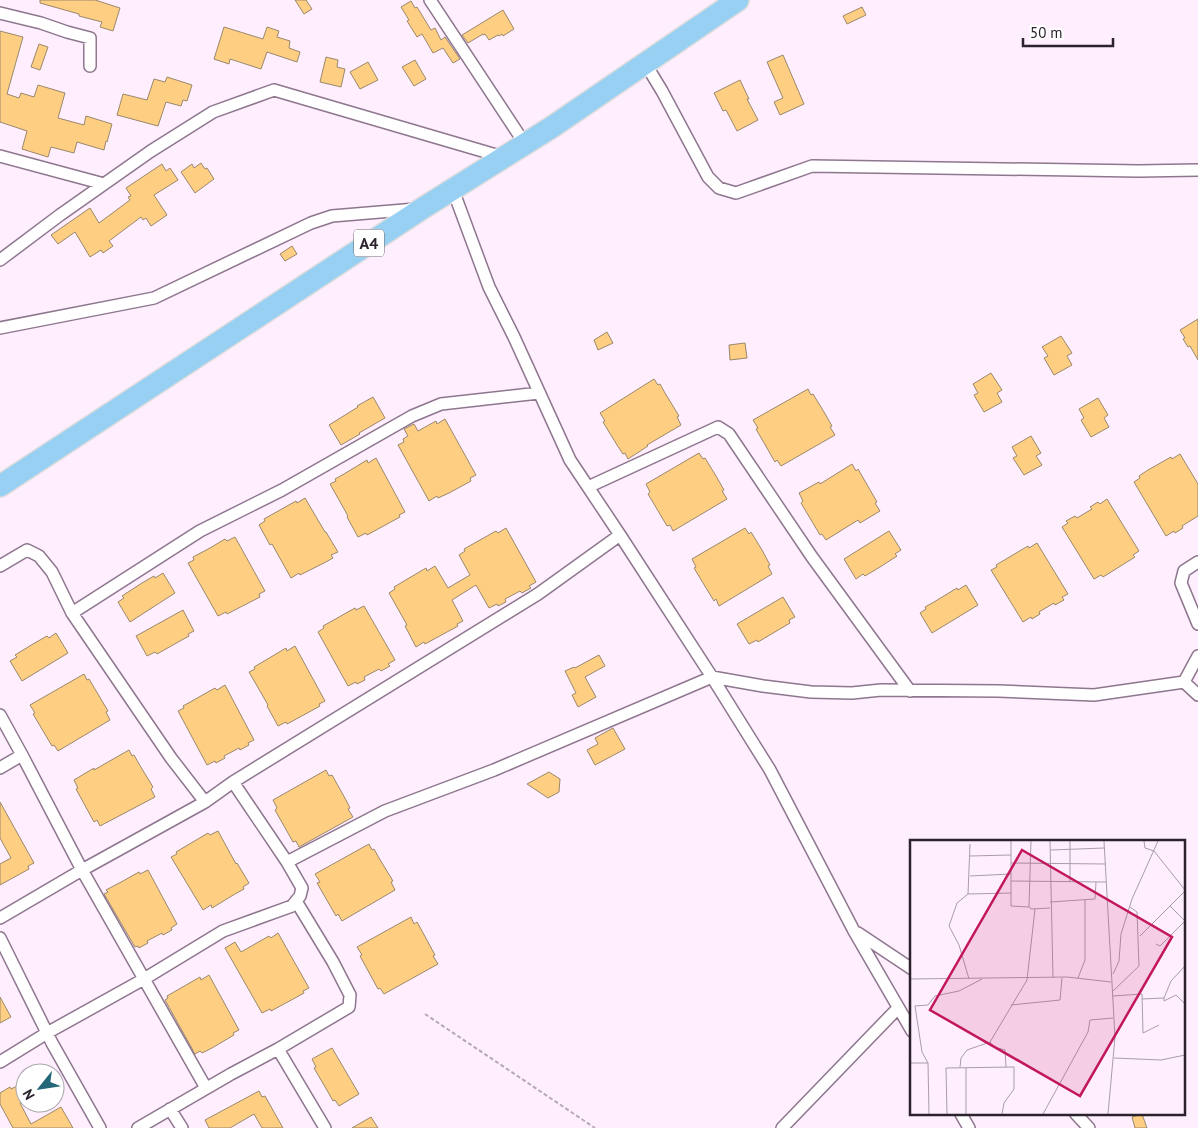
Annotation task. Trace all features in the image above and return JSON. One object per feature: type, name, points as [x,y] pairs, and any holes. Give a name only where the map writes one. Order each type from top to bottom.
[{"type":"highway","name":"A4","points":[[0,486],[423,208],[552,127],[738,0]]},
{"type":"street","points":[[430,0],[524,144]]},
{"type":"street","points":[[0,13],[42,23],[90,38],[90,66]]},
{"type":"street","points":[[645,63],[708,177],[719,188],[736,193],[812,166],[1139,171],[1198,170]]},
{"type":"street","points":[[0,260],[151,151],[213,112],[274,90],[504,158]]},
{"type":"street","points":[[0,156],[104,184]]},
{"type":"street","points":[[453,190],[489,287],[570,460],[712,677],[770,770],[854,931],[910,1029]]},
{"type":"street","points":[[0,328],[154,298],[310,223],[332,216],[423,208]]},
{"type":"street","points":[[72,613],[200,531],[282,490],[412,416],[441,404],[539,393]]},
{"type":"street","points":[[588,487],[718,427],[729,434],[812,557],[910,690]]},
{"type":"street","points":[[0,918],[205,802],[233,782],[538,594],[620,535]]},
{"type":"street","points":[[0,566],[27,550],[39,556],[52,572],[72,613],[170,758],[205,802]]},
{"type":"street","points":[[1198,562],[1184,571],[1182,583],[1198,624]]},
{"type":"street","points":[[1184,682],[1198,656]]},
{"type":"street","points":[[287,862],[385,811],[494,770],[712,677],[811,692],[852,693],[910,690],[1094,695],[1184,682]]},
{"type":"street","points":[[1184,682],[1198,695]]},
{"type":"street","points":[[0,715],[82,870],[206,1088]]},
{"type":"street","points":[[0,768],[22,755]]},
{"type":"street","points":[[0,1062],[47,1033],[144,979],[223,930],[292,906],[300,896],[302,888],[287,862],[233,782]]},
{"type":"street","points":[[138,1128],[349,1007],[350,995],[333,962],[296,901]]},
{"type":"street","points":[[854,931],[910,968]]},
{"type":"street","points":[[0,938],[47,1033],[100,1128]]},
{"type":"street","points":[[782,1128],[898,1008]]},
{"type":"street","points":[[278,1048],[325,1128]]},
{"type":"street","points":[[170,1109],[182,1128]]},
{"type":"street","points":[[962,1116],[969,1128]]},
{"type":"street","points":[[1078,1116],[1088,1128]]},
{"type":"path","points":[[424,1014],[595,1128]]},
{"type":"building","points":[[40,0],[95,0],[120,8],[113,31],[100,27],[102,22],[40,3]]},
{"type":"building","points":[[295,0],[306,0],[312,9],[304,14]]},
{"type":"building","points":[[411,1],[415,8],[417,7],[431,30],[435,28],[441,40],[445,37],[460,59],[453,63],[443,48],[433,53],[422,34],[417,37],[401,7]]},
{"type":"building","points":[[862,7],[866,15],[847,24],[843,16]]},
{"type":"building","points":[[503,10],[514,29],[503,36],[502,34],[498,35],[489,40],[483,34],[468,43],[462,35]]},
{"type":"building","points":[[224,27],[263,39],[267,27],[279,31],[277,37],[290,41],[289,48],[300,52],[297,62],[267,52],[261,69],[230,59],[229,64],[214,59]]},
{"type":"building","points":[[0,31],[23,37],[7,94],[19,98],[21,93],[34,97],[38,85],[65,93],[58,118],[84,125],[86,116],[112,124],[104,150],[77,142],[74,153],[51,147],[48,157],[22,149],[27,131],[0,122]]},
{"type":"building","points":[[39,44],[48,47],[40,70],[31,67]]},
{"type":"building","points":[[783,55],[804,104],[780,115],[774,102],[783,98],[767,62]]},
{"type":"building","points":[[326,57],[338,60],[337,67],[345,69],[341,87],[320,82]]},
{"type":"building","points":[[415,60],[426,79],[414,86],[402,67]]},
{"type":"building","points":[[368,62],[378,80],[360,89],[350,72]]},
{"type":"building","points":[[167,77],[192,85],[187,101],[183,100],[181,106],[166,102],[158,126],[117,115],[123,94],[147,100],[154,79],[165,82]]},
{"type":"building","points":[[740,80],[758,120],[737,131],[726,110],[723,111],[714,93]]},
{"type":"building","points":[[201,163],[205,169],[207,168],[214,179],[195,193],[181,172],[192,164],[194,168]]},
{"type":"building","points":[[162,164],[166,171],[170,168],[178,180],[154,195],[167,215],[151,226],[146,218],[143,220],[141,217],[109,241],[113,246],[103,253],[101,250],[90,257],[75,232],[58,244],[51,235],[90,208],[99,223],[130,200],[128,197],[131,196],[126,188]]},
{"type":"building","points":[[292,246],[297,254],[285,261],[280,254]]},
{"type":"building","points":[[1198,319],[1198,360],[1190,346],[1188,347],[1183,339],[1185,338],[1180,330]]},
{"type":"building","points":[[607,332],[613,343],[598,350],[594,340]]},
{"type":"building","points":[[1061,336],[1072,353],[1067,356],[1072,365],[1054,375],[1044,358],[1048,356],[1042,347]]},
{"type":"building","points":[[745,343],[747,358],[730,360],[729,345]]},
{"type":"building","points":[[991,373],[1002,390],[997,393],[1002,402],[984,412],[974,395],[978,393],[973,384]]},
{"type":"building","points":[[654,379],[658,385],[660,384],[679,416],[677,417],[681,425],[647,445],[628,459],[603,422],[605,421],[600,413]]},
{"type":"building","points":[[808,389],[824,412],[835,435],[781,466],[777,460],[775,462],[756,429],[758,428],[753,420]]},
{"type":"building","points":[[373,397],[385,418],[341,445],[329,425]]},
{"type":"building","points":[[1098,398],[1108,415],[1104,418],[1109,427],[1091,437],[1081,420],[1084,418],[1079,409]]},
{"type":"building","points":[[445,419],[476,475],[470,478],[471,481],[429,501],[398,445],[404,442],[403,439],[408,436],[404,429],[414,424],[418,431],[436,421],[437,424]]},
{"type":"building","points":[[1031,436],[1041,453],[1036,456],[1042,465],[1024,475],[1013,458],[1017,456],[1012,447]]},
{"type":"building","points":[[699,453],[703,459],[705,458],[716,476],[727,499],[673,531],[670,525],[667,526],[648,494],[650,492],[646,484]]},
{"type":"building","points":[[1180,454],[1198,484],[1198,516],[1175,533],[1174,531],[1166,536],[1134,482],[1148,470]]},
{"type":"building","points":[[376,458],[405,512],[399,515],[400,517],[367,535],[366,533],[358,537],[330,484],[367,460],[368,463]]},
{"type":"building","points":[[852,464],[856,471],[858,469],[877,502],[875,503],[880,511],[860,523],[858,520],[826,540],[822,534],[820,535],[801,503],[803,501],[799,493],[819,482],[820,484]]},
{"type":"building","points":[[305,498],[338,552],[331,555],[333,558],[324,563],[291,578],[259,525],[265,521],[264,519]]},
{"type":"building","points":[[1107,499],[1139,551],[1133,555],[1135,557],[1103,577],[1101,575],[1094,579],[1062,527],[1068,523],[1066,521],[1075,516],[1077,518],[1092,509],[1090,507],[1098,502],[1100,504]]},
{"type":"building","points":[[506,528],[536,582],[529,586],[531,588],[522,593],[520,591],[505,599],[506,602],[489,608],[476,585],[452,600],[463,621],[457,624],[458,626],[416,647],[405,626],[407,625],[389,593],[395,589],[394,587],[426,568],[427,571],[435,566],[448,588],[470,575],[459,555],[465,551],[464,549],[496,531],[498,533]]},
{"type":"building","points":[[745,528],[749,534],[751,532],[762,550],[770,565],[768,566],[772,574],[719,606],[694,568],[696,567],[692,559]]},
{"type":"building","points":[[889,531],[901,550],[895,554],[897,556],[865,576],[863,574],[856,579],[844,559]]},
{"type":"building","points":[[235,537],[265,591],[259,594],[260,597],[227,614],[226,612],[218,616],[188,563],[194,560],[193,557],[225,539],[227,541]]},
{"type":"building","points":[[1037,543],[1068,594],[1062,597],[1064,600],[1055,605],[1054,603],[1039,612],[1040,614],[1032,619],[1031,617],[1023,622],[991,570],[1028,546],[1029,548]]},
{"type":"building","points":[[163,573],[175,593],[130,622],[118,602],[124,598],[122,596],[154,576],[155,578]]},
{"type":"building","points":[[966,585],[978,605],[932,633],[920,613],[926,609],[925,607],[957,588],[958,590]]},
{"type":"building","points":[[783,597],[795,617],[789,620],[790,623],[758,642],[757,640],[749,644],[737,624]]},
{"type":"building","points":[[364,606],[395,660],[388,664],[390,666],[381,671],[379,669],[364,677],[365,680],[348,686],[318,632],[324,628],[323,626],[355,608],[356,610]]},
{"type":"building","points":[[183,610],[194,631],[188,634],[189,636],[157,654],[155,652],[147,656],[136,636]]},
{"type":"building","points":[[56,633],[68,653],[22,681],[10,661],[17,657],[15,655],[33,644]]},
{"type":"building","points":[[295,646],[325,701],[319,704],[320,706],[287,724],[286,722],[278,726],[249,672],[286,648],[287,651]]},
{"type":"building","points":[[599,655],[605,666],[585,677],[596,697],[578,707],[572,695],[576,693],[565,671],[575,668]]},
{"type":"building","points":[[84,674],[108,711],[106,712],[110,720],[58,751],[54,745],[52,746],[33,714],[35,713],[30,705]]},
{"type":"building","points":[[225,685],[254,740],[240,750],[239,748],[224,756],[225,758],[216,763],[215,761],[207,765],[178,711],[184,708],[183,706],[215,688],[217,690]]},
{"type":"building","points":[[613,728],[625,749],[595,765],[587,750],[598,744],[595,738]]},
{"type":"building","points":[[129,750],[153,787],[151,789],[155,797],[100,826],[97,820],[94,822],[76,789],[78,788],[74,780]]},
{"type":"building","points":[[326,770],[329,776],[332,775],[353,817],[299,847],[296,841],[293,842],[275,810],[277,808],[273,800]]},
{"type":"building","points":[[549,772],[560,779],[559,792],[548,798],[527,784]]},
{"type":"building","points":[[0,802],[34,863],[28,866],[29,869],[0,885],[0,864],[11,858],[0,838]]},
{"type":"building","points":[[218,831],[249,883],[243,887],[244,889],[212,908],[211,905],[203,910],[171,857],[208,833],[210,835]]},
{"type":"building","points":[[369,844],[393,881],[391,882],[395,890],[342,921],[338,914],[336,916],[317,883],[320,882],[315,874]]},
{"type":"building","points":[[148,870],[177,924],[171,928],[172,930],[147,941],[148,943],[139,948],[138,946],[135,947],[104,894],[108,892],[106,890],[139,872],[140,874]]},
{"type":"building","points":[[411,917],[414,924],[417,922],[438,964],[384,994],[380,988],[378,989],[357,947]]},
{"type":"building","points":[[278,933],[309,988],[303,991],[304,993],[271,1011],[270,1009],[262,1013],[225,948],[235,942],[241,952]]},
{"type":"building","points":[[209,975],[239,1030],[212,1048],[195,1054],[165,1000],[168,998],[167,996],[200,977],[201,980]]},
{"type":"building","points":[[0,997],[11,1017],[0,1023]]},
{"type":"building","points":[[332,1048],[359,1094],[339,1106],[335,1100],[333,1101],[314,1068],[316,1067],[312,1059]]},
{"type":"building","points":[[10,1087],[11,1089],[15,1087],[15,1113],[25,1113],[31,1124],[50,1113],[64,1113],[73,1128],[13,1128],[0,1104],[0,1093]]},
{"type":"building","points":[[259,1091],[262,1097],[265,1096],[283,1128],[262,1128],[254,1114],[230,1128],[209,1128],[205,1120]]},
{"type":"building","points":[[1143,1116],[1147,1128],[1135,1128],[1132,1117]]},
{"type":"building","points":[[371,1117],[378,1128],[352,1128]]}]
